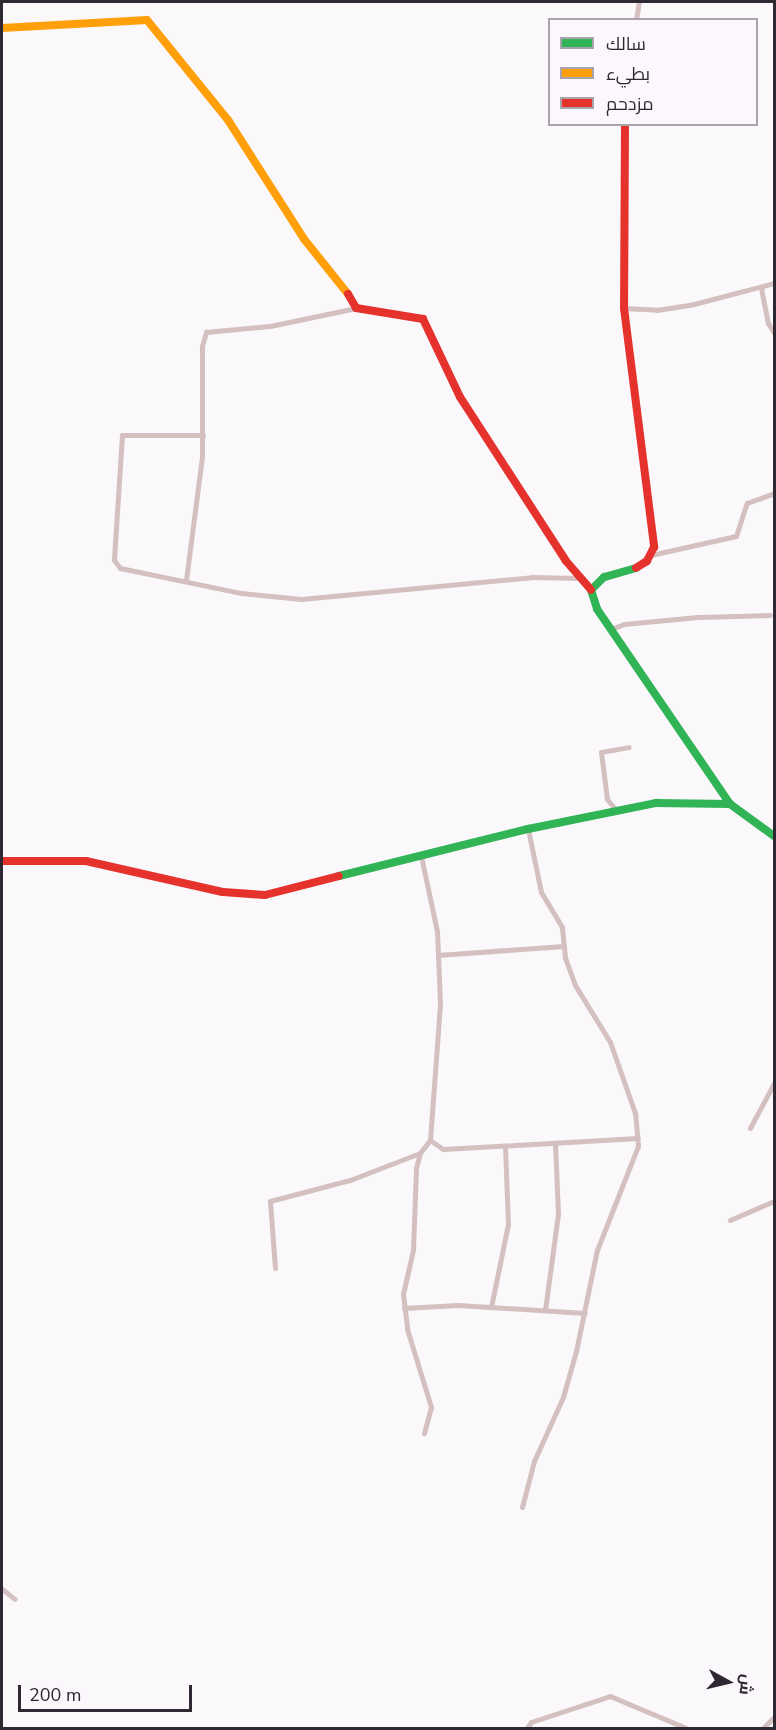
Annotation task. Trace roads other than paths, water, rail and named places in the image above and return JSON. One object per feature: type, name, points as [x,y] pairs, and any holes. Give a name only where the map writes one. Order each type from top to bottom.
[{"type":"street","points":[[636,18],[639,2]]},
{"type":"street","points":[[2,28],[147,20],[228,120],[304,239],[339,279],[356,309]]},
{"type":"street","points":[[625,126],[624,308],[654,535],[651,555]]},
{"type":"street","points":[[624,308],[657,310],[761,288],[774,283]]},
{"type":"street","points":[[761,288],[768,323],[774,333]]},
{"type":"street","points":[[186,580],[203,435],[202,346],[206,332],[270,326],[356,309],[381,315],[410,315],[423,319],[431,329],[460,397],[579,578],[591,590],[597,609],[730,804],[774,836]]},
{"type":"street","points":[[203,435],[125,434],[120,439],[114,560],[127,570],[261,596],[301,599],[532,577],[579,578]]},
{"type":"street","points":[[591,590],[595,582],[635,569],[651,555],[736,536],[747,503],[774,493]]},
{"type":"street","points":[[611,629],[624,624],[687,618],[770,615]]},
{"type":"street","points":[[617,811],[607,799],[601,752],[629,747]]},
{"type":"street","points":[[708,802],[717,785]]},
{"type":"street","points":[[2,861],[86,861],[223,892],[265,895],[528,829],[656,803],[730,804]]},
{"type":"street","points":[[522,1507],[534,1461],[563,1396],[585,1313],[597,1250],[616,1195],[637,1151],[638,1138],[635,1113],[610,1042],[575,985],[564,946],[562,927],[541,892],[528,829]]},
{"type":"street","points":[[421,856],[435,914],[440,1004],[430,1140],[420,1153],[413,1184],[415,1229],[404,1308],[431,1407],[424,1433]]},
{"type":"street","points":[[438,955],[564,946]]},
{"type":"street","points":[[750,1128],[774,1083]]},
{"type":"street","points":[[430,1140],[443,1149],[638,1138]]},
{"type":"street","points":[[546,1310],[558,1214],[555,1143]]},
{"type":"street","points":[[491,1307],[508,1224],[504,1146]]},
{"type":"street","points":[[275,1268],[270,1201],[350,1180],[420,1153]]},
{"type":"street","points":[[730,1220],[774,1201]]},
{"type":"street","points":[[404,1308],[491,1307],[585,1313]]},
{"type":"street","points":[[2,1589],[15,1599]]},
{"type":"street","points":[[527,1728],[531,1722],[610,1696],[686,1728]]},
{"type":"street","points":[[763,1728],[774,1717]]}]
